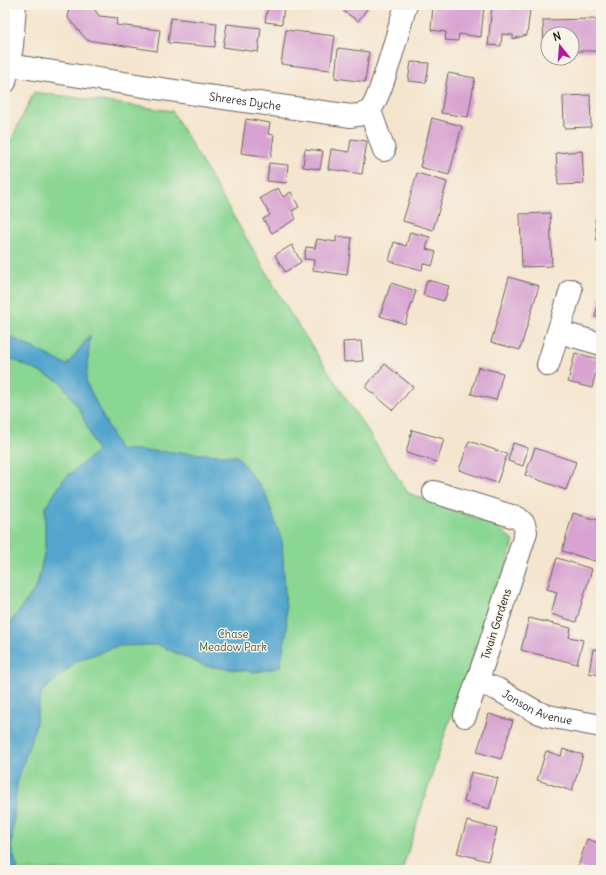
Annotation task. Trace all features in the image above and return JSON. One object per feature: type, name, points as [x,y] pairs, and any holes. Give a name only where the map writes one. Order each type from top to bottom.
[{"type":"street","points":[[7,73],[14,26],[15,5]]},
{"type":"street","points":[[384,150],[370,111],[378,95],[406,5]]},
{"type":"street","name":"Shreres Dyche","points":[[7,73],[201,95],[351,116],[361,115],[370,111]]},
{"type":"street","points":[[548,365],[571,290]]},
{"type":"street","points":[[559,332],[601,344]]},
{"type":"street","name":"Twain Gardens","points":[[434,492],[518,518],[524,524],[526,532],[465,716]]},
{"type":"street","name":"Jonson Avenue","points":[[477,682],[497,689],[534,711],[548,716],[601,726]]},
{"type":"green space","name":"Chase Meadow Park","points":[[34,92],[172,111],[290,313],[408,493],[499,527],[514,542],[480,640],[451,715],[402,870],[5,870],[5,153]]},
{"type":"water","points":[[5,334],[67,365],[90,335],[86,382],[119,449],[237,456],[265,493],[282,541],[287,629],[280,667],[256,672],[205,666],[158,645],[117,646],[77,661],[41,693],[35,727],[17,783],[11,848],[18,870],[5,870],[5,630],[37,586],[45,549],[45,508],[64,479],[97,451],[80,410],[61,382],[5,356]]},
{"type":"building","points":[[69,5],[92,5],[99,16],[118,18],[116,25],[160,30],[157,51],[87,40],[68,18]]},
{"type":"building","points":[[268,5],[284,5],[282,24],[265,22]]},
{"type":"building","points":[[345,5],[370,5],[358,21],[342,10]]},
{"type":"building","points":[[433,5],[484,5],[481,37],[459,34],[458,41],[445,40],[446,32],[431,30]]},
{"type":"building","points":[[492,5],[530,9],[527,35],[513,39],[513,35],[502,34],[501,46],[488,45]]},
{"type":"building","points":[[171,18],[217,23],[215,47],[168,43]]},
{"type":"building","points":[[597,19],[598,51],[580,51],[580,26],[543,26],[543,20]]},
{"type":"building","points":[[227,24],[261,28],[258,52],[223,47]]},
{"type":"building","points":[[286,30],[335,36],[330,70],[281,64]]},
{"type":"building","points":[[338,48],[369,52],[365,82],[335,78]]},
{"type":"building","points":[[411,62],[429,63],[426,83],[408,81]]},
{"type":"building","points":[[448,73],[475,78],[468,117],[441,113]]},
{"type":"building","points":[[590,95],[591,127],[564,128],[563,96]]},
{"type":"building","points":[[432,118],[462,126],[449,175],[420,167]]},
{"type":"building","points":[[246,119],[270,123],[268,134],[274,135],[271,157],[241,153]]},
{"type":"building","points":[[351,139],[367,141],[362,174],[328,169],[331,149],[349,152]]},
{"type":"building","points":[[305,149],[323,151],[320,169],[303,167]]},
{"type":"building","points":[[582,151],[584,184],[558,185],[556,153]]},
{"type":"building","points":[[269,163],[288,165],[286,183],[267,181]]},
{"type":"building","points":[[417,173],[447,182],[433,230],[403,221]]},
{"type":"building","points":[[278,188],[283,197],[291,192],[299,207],[292,211],[296,219],[272,233],[263,219],[270,215],[260,198]]},
{"type":"building","points":[[550,213],[552,266],[522,267],[520,214]]},
{"type":"building","points":[[601,218],[601,240],[597,241],[595,219]]},
{"type":"building","points":[[410,232],[430,237],[426,249],[436,252],[432,266],[423,263],[422,270],[389,261],[394,242],[406,246]]},
{"type":"building","points":[[336,236],[352,238],[347,275],[313,270],[314,260],[304,259],[306,247],[315,248],[317,239],[336,242]]},
{"type":"building","points":[[292,245],[301,262],[285,272],[275,255]]},
{"type":"building","points":[[509,277],[539,286],[520,350],[491,342]]},
{"type":"building","points":[[427,280],[449,286],[444,301],[423,295]]},
{"type":"building","points":[[391,283],[416,291],[405,324],[380,316]]},
{"type":"building","points":[[601,295],[601,318],[595,317]]},
{"type":"building","points":[[361,341],[363,361],[344,362],[343,342]]},
{"type":"building","points":[[575,353],[599,359],[592,388],[568,382]]},
{"type":"building","points":[[385,364],[413,387],[393,410],[365,387]]},
{"type":"building","points":[[478,367],[503,373],[496,400],[471,394]]},
{"type":"building","points":[[412,430],[444,439],[437,462],[406,453]]},
{"type":"building","points":[[469,441],[507,454],[497,483],[459,470]]},
{"type":"building","points":[[513,443],[528,448],[523,466],[508,461]]},
{"type":"building","points":[[535,448],[576,462],[566,490],[525,475]]},
{"type":"building","points":[[573,513],[601,521],[601,550],[598,562],[562,551]]},
{"type":"building","points":[[557,558],[592,569],[576,622],[551,614],[557,592],[547,589]]},
{"type":"building","points":[[529,618],[571,628],[569,637],[583,640],[577,664],[521,650]]},
{"type":"building","points":[[593,649],[601,650],[601,675],[589,673]]},
{"type":"building","points":[[489,714],[513,721],[501,759],[477,752]]},
{"type":"building","points":[[563,749],[583,755],[572,791],[537,780],[546,751],[561,756]]},
{"type":"building","points":[[471,772],[498,778],[489,809],[464,802]]},
{"type":"building","points":[[467,821],[497,829],[488,861],[457,853]]},
{"type":"building","points":[[587,839],[601,844],[601,870],[586,870],[578,867]]}]
